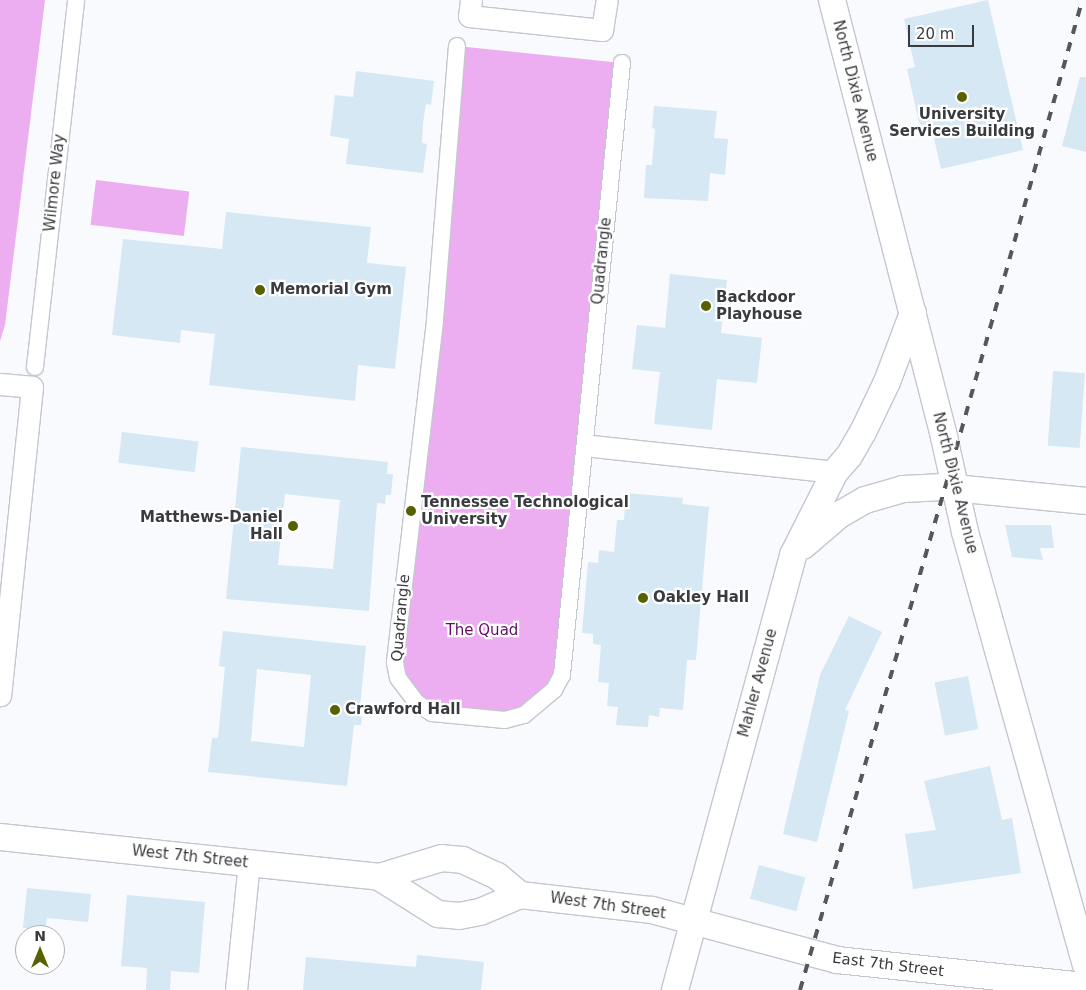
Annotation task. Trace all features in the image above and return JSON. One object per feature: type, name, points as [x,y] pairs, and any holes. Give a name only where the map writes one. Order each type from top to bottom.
[{"type":"street","name":"Wilmore Way","points":[[34,377],[76,0]]},
{"type":"street","points":[[472,0],[469,16],[602,30],[607,0]]},
{"type":"street","name":"North Dixie Avenue","points":[[832,0],[913,313],[957,490],[965,532],[1086,964]]},
{"type":"street","name":"Quadrangle","points":[[457,46],[435,321],[395,663],[398,678],[417,703],[432,713],[506,720],[524,715],[554,690],[562,675],[622,62]]},
{"type":"street","name":"Mahler Avenue","points":[[675,990],[793,555],[835,472],[849,456],[875,407],[887,382],[913,313]]},
{"type":"street","points":[[0,384],[34,377],[0,695]]},
{"type":"street","points":[[793,555],[839,515],[932,466],[939,440],[939,417]]},
{"type":"street","points":[[592,446],[835,472]]},
{"type":"street","points":[[865,500],[903,489],[944,487],[957,490],[1086,501]]},
{"type":"street","name":"West 7th Street","points":[[0,837],[250,862],[379,878],[438,914],[459,916],[480,912],[520,895],[652,910],[695,920]]},
{"type":"street","name":"West 7th Street","points":[[379,878],[442,858],[463,860],[498,876],[520,895]]},
{"type":"street","points":[[236,990],[250,862]]},
{"type":"street","name":"East 7th Street","points":[[695,920],[837,960],[1086,986]]},
{"type":"green space","points":[[0,0],[45,0],[5,325],[0,341]]},
{"type":"green space","name":"The Quad","points":[[457,46],[622,63],[562,675],[524,715],[432,713],[398,678]]},
{"type":"green space","points":[[96,180],[189,191],[184,236],[91,225]]},
{"type":"building","name":"University Services Building","points":[[988,0],[1023,150],[941,169],[931,125],[920,127],[907,69],[915,67],[904,19]]},
{"type":"building","points":[[356,71],[434,81],[431,105],[426,104],[423,123],[422,143],[427,144],[423,173],[346,164],[349,139],[330,136],[335,95],[353,97]]},
{"type":"building","points":[[1080,77],[1086,77],[1086,152],[1062,146]]},
{"type":"building","points":[[654,106],[717,111],[714,138],[728,139],[725,175],[710,173],[708,201],[644,198],[646,165],[652,165],[655,129],[652,128]]},
{"type":"building","name":"Memorial Gym","points":[[226,212],[371,227],[367,263],[406,267],[395,369],[358,365],[355,401],[209,385],[215,334],[181,330],[180,343],[112,335],[123,239],[222,249]]},
{"type":"building","points":[[670,274],[727,280],[721,333],[762,338],[757,383],[717,379],[712,430],[654,424],[660,372],[632,369],[637,325],[665,328]]},
{"type":"building","points":[[1053,371],[1085,373],[1080,448],[1048,446]]},
{"type":"building","points":[[122,432],[198,441],[195,472],[118,463]]},
{"type":"building","points":[[241,447],[388,462],[387,474],[393,474],[391,495],[386,495],[385,504],[377,503],[369,611],[226,599]],"holes":[[[285,494],[340,500],[333,569],[278,565]]]},
{"type":"building","name":"Oakley Hall","points":[[626,493],[683,498],[682,504],[709,507],[696,660],[687,660],[683,710],[660,708],[659,717],[649,715],[648,727],[616,725],[618,707],[607,706],[609,683],[598,682],[601,645],[593,644],[593,634],[582,633],[588,562],[598,563],[599,550],[614,552],[617,520],[624,520]]},
{"type":"building","points":[[1005,525],[1051,525],[1054,548],[1040,548],[1043,560],[1012,557]]},
{"type":"building","points":[[849,616],[882,632],[845,710],[849,711],[817,842],[783,834],[820,675]]},
{"type":"building","name":"Crawford Hall","points":[[223,631],[366,646],[360,707],[363,707],[361,725],[354,725],[347,786],[208,772],[212,738],[218,738],[225,667],[219,666]],"holes":[[[257,669],[311,675],[304,747],[251,741]]]},
{"type":"building","points":[[968,676],[978,729],[945,735],[935,682]]},
{"type":"building","points":[[990,766],[1002,820],[1012,818],[1021,873],[913,889],[905,834],[936,830],[924,781]]},
{"type":"building","points":[[759,865],[805,877],[796,911],[750,899]]},
{"type":"building","points":[[27,888],[91,894],[88,922],[47,918],[46,925],[23,925]]},
{"type":"building","points":[[127,895],[205,902],[199,973],[171,971],[170,990],[146,990],[147,968],[121,966]]},
{"type":"building","points":[[417,955],[484,962],[481,990],[303,990],[306,957],[416,967]]},
{"type":"railway","points":[[800,990],[951,467],[1082,0]]},
{"type":"place","name":"University Services Building","points":[[962,97]]},
{"type":"place","name":"Memorial Gym","points":[[260,290]]},
{"type":"place","name":"Backdoor Playhouse","points":[[706,306]]},
{"type":"place","name":"Tennessee Technological University","points":[[411,511]]},
{"type":"place","name":"Matthews-Daniel Hall","points":[[293,526]]},
{"type":"place","name":"Oakley Hall","points":[[643,598]]},
{"type":"place","name":"Crawford Hall","points":[[335,710]]}]
